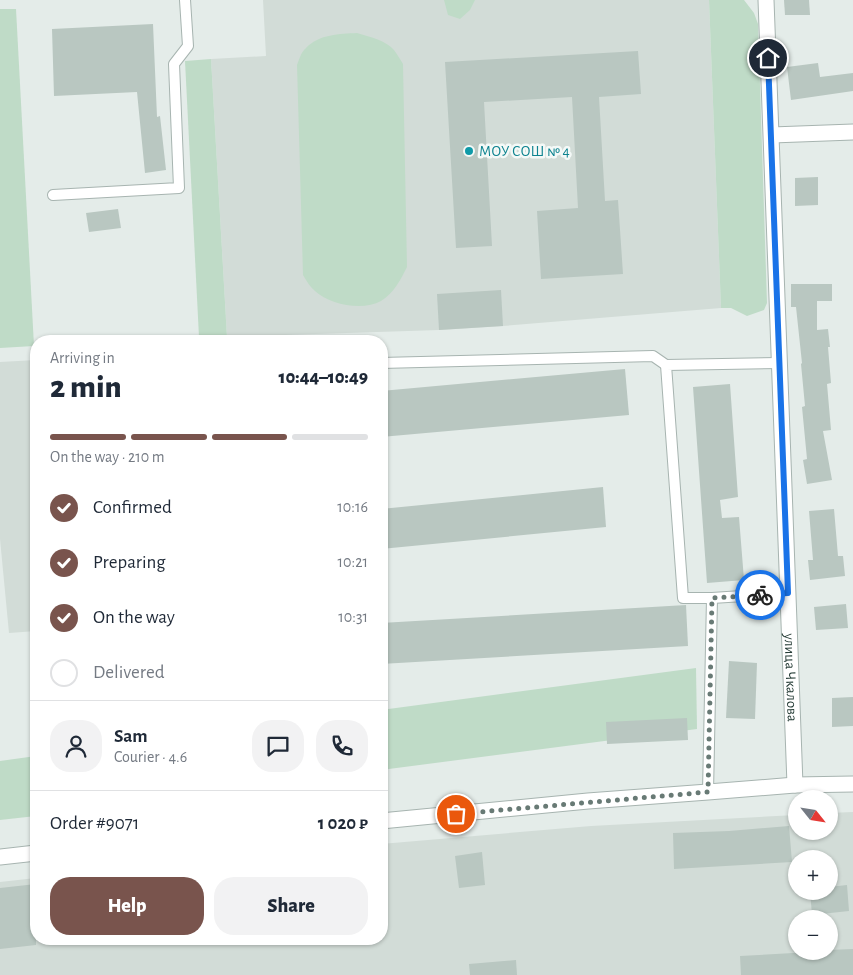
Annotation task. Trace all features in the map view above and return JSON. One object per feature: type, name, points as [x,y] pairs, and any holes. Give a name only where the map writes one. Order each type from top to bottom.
[{"type":"street","name":"улица Чкалова","points":[[766,0],[796,785]]},
{"type":"street","points":[[772,135],[853,132]]},
{"type":"street","points":[[388,820],[588,801],[796,785],[853,784]]},
{"type":"street","points":[[0,857],[30,854]]},
{"type":"lane","points":[[53,196],[179,188],[174,64],[188,46],[185,0]]},
{"type":"lane","points":[[388,363],[653,356],[666,365],[780,363]]},
{"type":"lane","points":[[666,365],[683,598],[788,593]]},
{"type":"lane","points":[[708,792],[712,598]]},
{"type":"shaded area","points":[[263,0],[709,0],[721,308],[439,330],[227,335],[211,59],[266,56]]},
{"type":"shaded area","points":[[30,360],[30,631],[9,633],[0,539],[0,362]]},
{"type":"shaded area","points":[[853,812],[853,975],[0,975],[0,882],[30,879],[30,945],[388,945],[388,843],[591,826],[788,815],[788,840],[838,840],[838,813]]},
{"type":"green space","points":[[444,0],[475,0],[470,10],[460,19],[448,15]]},
{"type":"green space","points":[[709,0],[744,0],[754,13],[758,24],[767,303],[764,310],[747,316],[731,308],[721,308]]},
{"type":"green space","points":[[0,9],[16,9],[33,335],[30,335],[30,346],[0,348]]},
{"type":"green space","points":[[357,33],[386,44],[394,50],[403,64],[407,267],[397,286],[386,298],[365,306],[338,303],[321,296],[311,288],[303,275],[297,65],[300,56],[311,43],[323,37]]},
{"type":"green space","points":[[211,59],[227,335],[199,335],[185,61]]},
{"type":"green space","points":[[696,668],[697,729],[388,769],[388,709]]},
{"type":"green space","points":[[30,757],[30,817],[0,820],[0,761]]},
{"type":"building","points":[[784,0],[809,0],[810,15],[785,15]]},
{"type":"building","points":[[153,24],[157,117],[160,116],[166,170],[145,173],[137,92],[54,96],[52,29]]},
{"type":"building","name":"МОУ СОШ № 4","points":[[638,51],[641,94],[599,97],[605,201],[618,200],[623,274],[541,279],[537,211],[578,208],[572,97],[484,102],[492,246],[456,248],[445,62]]},
{"type":"building","points":[[818,63],[820,77],[853,73],[853,91],[791,100],[787,67]]},
{"type":"building","points":[[818,177],[818,205],[795,206],[795,178]]},
{"type":"building","points":[[118,209],[121,228],[89,232],[86,213]]},
{"type":"building","points":[[791,284],[832,284],[832,301],[817,301],[817,330],[828,329],[830,347],[828,347],[831,383],[827,384],[831,430],[823,431],[832,480],[807,484],[803,460],[807,459],[802,407],[805,406],[802,363],[796,307],[791,307]]},
{"type":"building","points":[[501,290],[503,326],[439,330],[437,294]]},
{"type":"building","points":[[625,369],[629,415],[388,436],[388,390]]},
{"type":"building","points":[[730,384],[738,497],[720,500],[722,518],[739,517],[744,580],[707,583],[693,387]]},
{"type":"building","points":[[603,487],[606,527],[388,548],[388,508]]},
{"type":"building","points":[[834,509],[838,556],[843,556],[845,576],[810,580],[808,560],[813,560],[809,511]]},
{"type":"building","points":[[846,604],[848,628],[816,630],[814,607]]},
{"type":"building","points":[[686,605],[688,646],[388,664],[388,623]]},
{"type":"building","points":[[729,661],[757,663],[755,719],[726,718]]},
{"type":"building","points":[[853,697],[853,726],[832,727],[832,698]]},
{"type":"building","points":[[687,718],[688,740],[607,744],[606,722]]},
{"type":"building","points":[[788,826],[788,840],[790,840],[791,850],[788,850],[788,862],[674,869],[673,833]]},
{"type":"building","points":[[482,852],[485,885],[459,888],[455,856]]},
{"type":"building","points":[[30,885],[30,945],[36,945],[0,949],[0,888]]},
{"type":"building","points":[[847,885],[849,911],[812,910],[811,900],[838,900],[838,886]]},
{"type":"building","points":[[853,949],[853,975],[741,975],[740,956],[788,953],[788,960],[838,960],[838,950]]},
{"type":"building","points":[[516,960],[517,975],[470,975],[469,964]]},
{"type":"way so far","points":[[456,814],[708,792],[712,598],[760,595]]},
{"type":"place","name":"МОУ СОШ № 4","points":[[469,151]]},
{"type":"route","points":[[760,595],[788,593],[768,58]]}]
